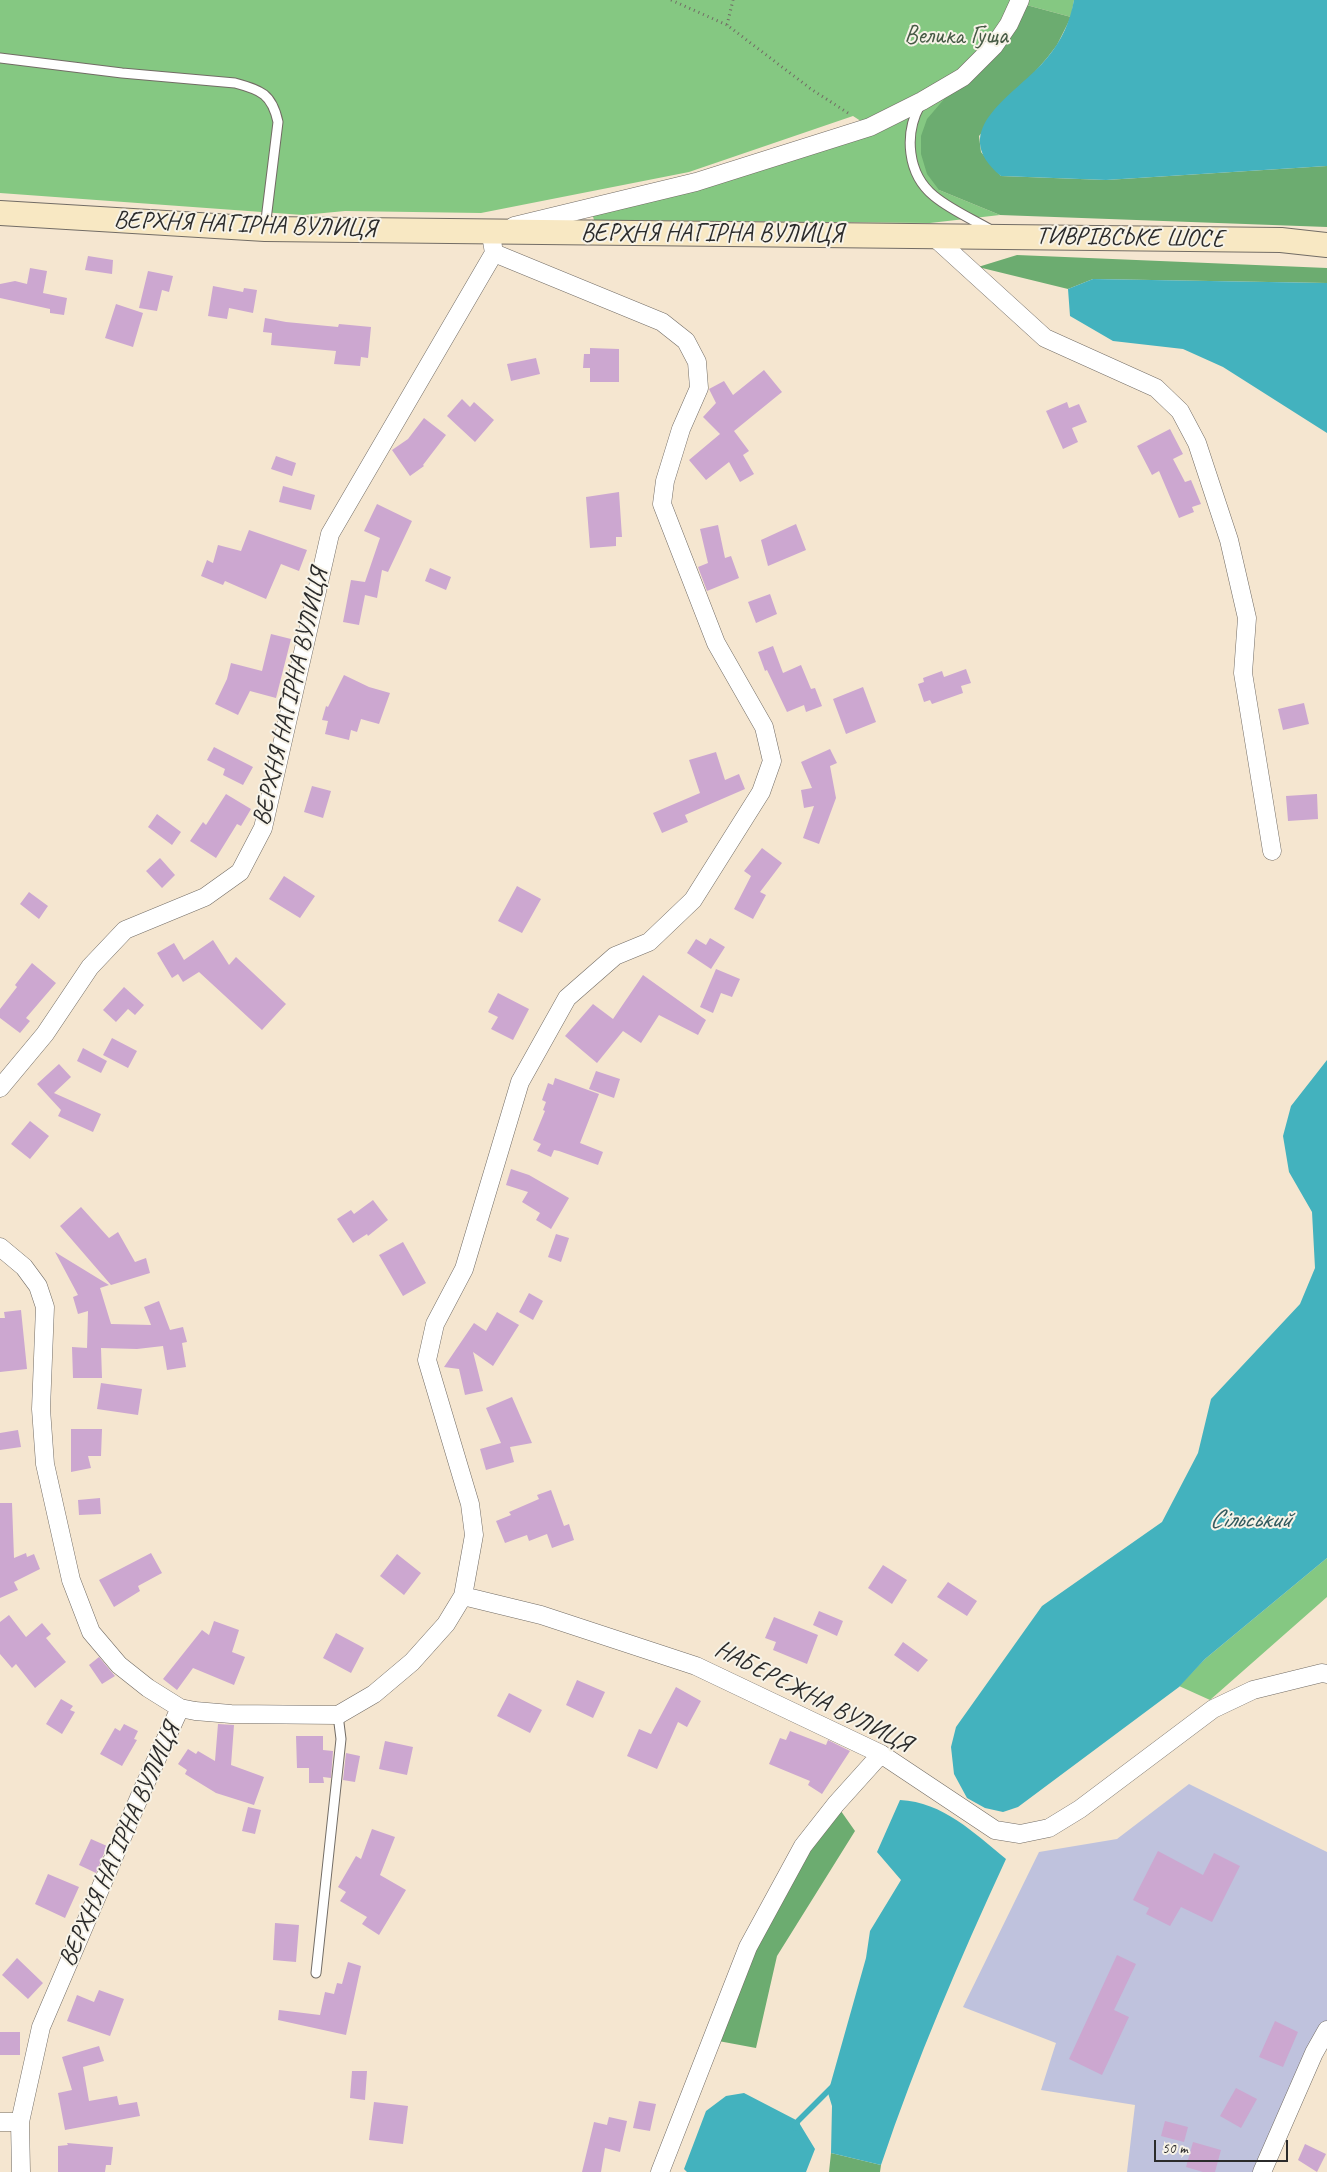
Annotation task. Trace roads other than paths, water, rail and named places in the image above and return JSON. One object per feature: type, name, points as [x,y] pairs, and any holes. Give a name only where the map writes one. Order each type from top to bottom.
[{"type":"main road","name":"ВЕРХНЯ НАГІРНА ВУЛИЦЯ","points":[[0,213],[492,242],[933,236]]},
{"type":"main road","name":"ТИВРІВСЬКЕ ШОСЕ","points":[[933,236],[1281,240],[1327,245]]},
{"type":"street","points":[[492,242],[575,210],[696,182],[870,127],[922,101],[963,77],[980,62],[1009,24],[1020,0]]},
{"type":"street","points":[[933,236],[1045,338],[1156,388],[1180,411],[1197,443],[1229,540],[1246,618],[1243,673],[1272,851]]},
{"type":"street","points":[[180,1708],[231,1714],[338,1715],[374,1694],[412,1662],[446,1624],[463,1596],[474,1535],[470,1504],[427,1360],[435,1324],[464,1270],[520,1082],[567,998],[615,956],[648,942],[693,900],[762,792],[772,761],[764,727],[716,643],[662,504],[667,473],[681,429],[699,388],[697,362],[686,341],[662,322],[492,242]]},
{"type":"street","name":"ВЕРХНЯ НАГІРНА ВУЛИЦЯ","points":[[0,1088],[45,1034],[90,967],[125,930],[205,898],[240,872],[263,828],[330,534],[492,242]]},
{"type":"street","name":"ВЕРХНЯ НАГІРНА ВУЛИЦЯ","points":[[0,1247],[24,1267],[38,1286],[45,1306],[41,1409],[45,1464],[71,1580],[91,1632],[118,1665],[148,1688],[180,1708],[142,1791],[41,2027],[20,2122],[21,2172]]},
{"type":"street","name":"НАБЕРЕЖНА ВУЛИЦЯ","points":[[463,1596],[542,1616],[696,1666],[881,1754],[995,1830],[1020,1834],[1049,1828],[1080,1809],[1213,1709],[1253,1690],[1322,1673],[1327,1674]]},
{"type":"street","points":[[660,2172],[748,1946],[803,1846],[836,1804],[881,1754]]},
{"type":"street","points":[[1262,2172],[1314,2053],[1327,2030]]},
{"type":"street","points":[[0,2122],[20,2122]]},
{"type":"lane","points":[[0,58],[122,73],[235,83],[250,87],[267,95],[275,106],[278,122],[265,229]]},
{"type":"lane","points":[[922,101],[913,118],[909,136],[911,156],[921,182],[935,197],[1002,237]]},
{"type":"lane","points":[[316,1973],[341,1739],[338,1715]]},
{"type":"water","points":[[1074,0],[1327,0],[1327,166],[1106,180],[1001,176],[985,159],[980,143],[983,128],[992,113],[1047,58],[1057,44],[1065,31]]},
{"type":"water","points":[[1093,279],[1327,283],[1327,433],[1223,367],[1183,349],[1113,341],[1070,316],[1068,289]]},
{"type":"water","name":"Сільський","points":[[1327,1060],[1327,1558],[1205,1659],[1179,1687],[1018,1807],[1003,1812],[985,1808],[967,1798],[954,1774],[951,1747],[956,1727],[1042,1606],[1162,1522],[1198,1453],[1211,1399],[1300,1304],[1315,1268],[1312,1212],[1289,1172],[1283,1136],[1291,1106]]},
{"type":"water","points":[[900,1800],[930,1806],[957,1820],[1006,1859],[939,2010],[881,2165],[831,2153],[832,2106],[828,2093],[866,1958],[870,1931],[901,1880],[877,1852]]},
{"type":"water","points":[[744,2093],[798,2121],[815,2149],[806,2172],[687,2172],[684,2169],[706,2111],[726,2096]]},
{"type":"waterway","points":[[795,2128],[798,2121],[832,2087]]},
{"type":"park label","name":"Велика Гуща","points":[[956,36]]}]
